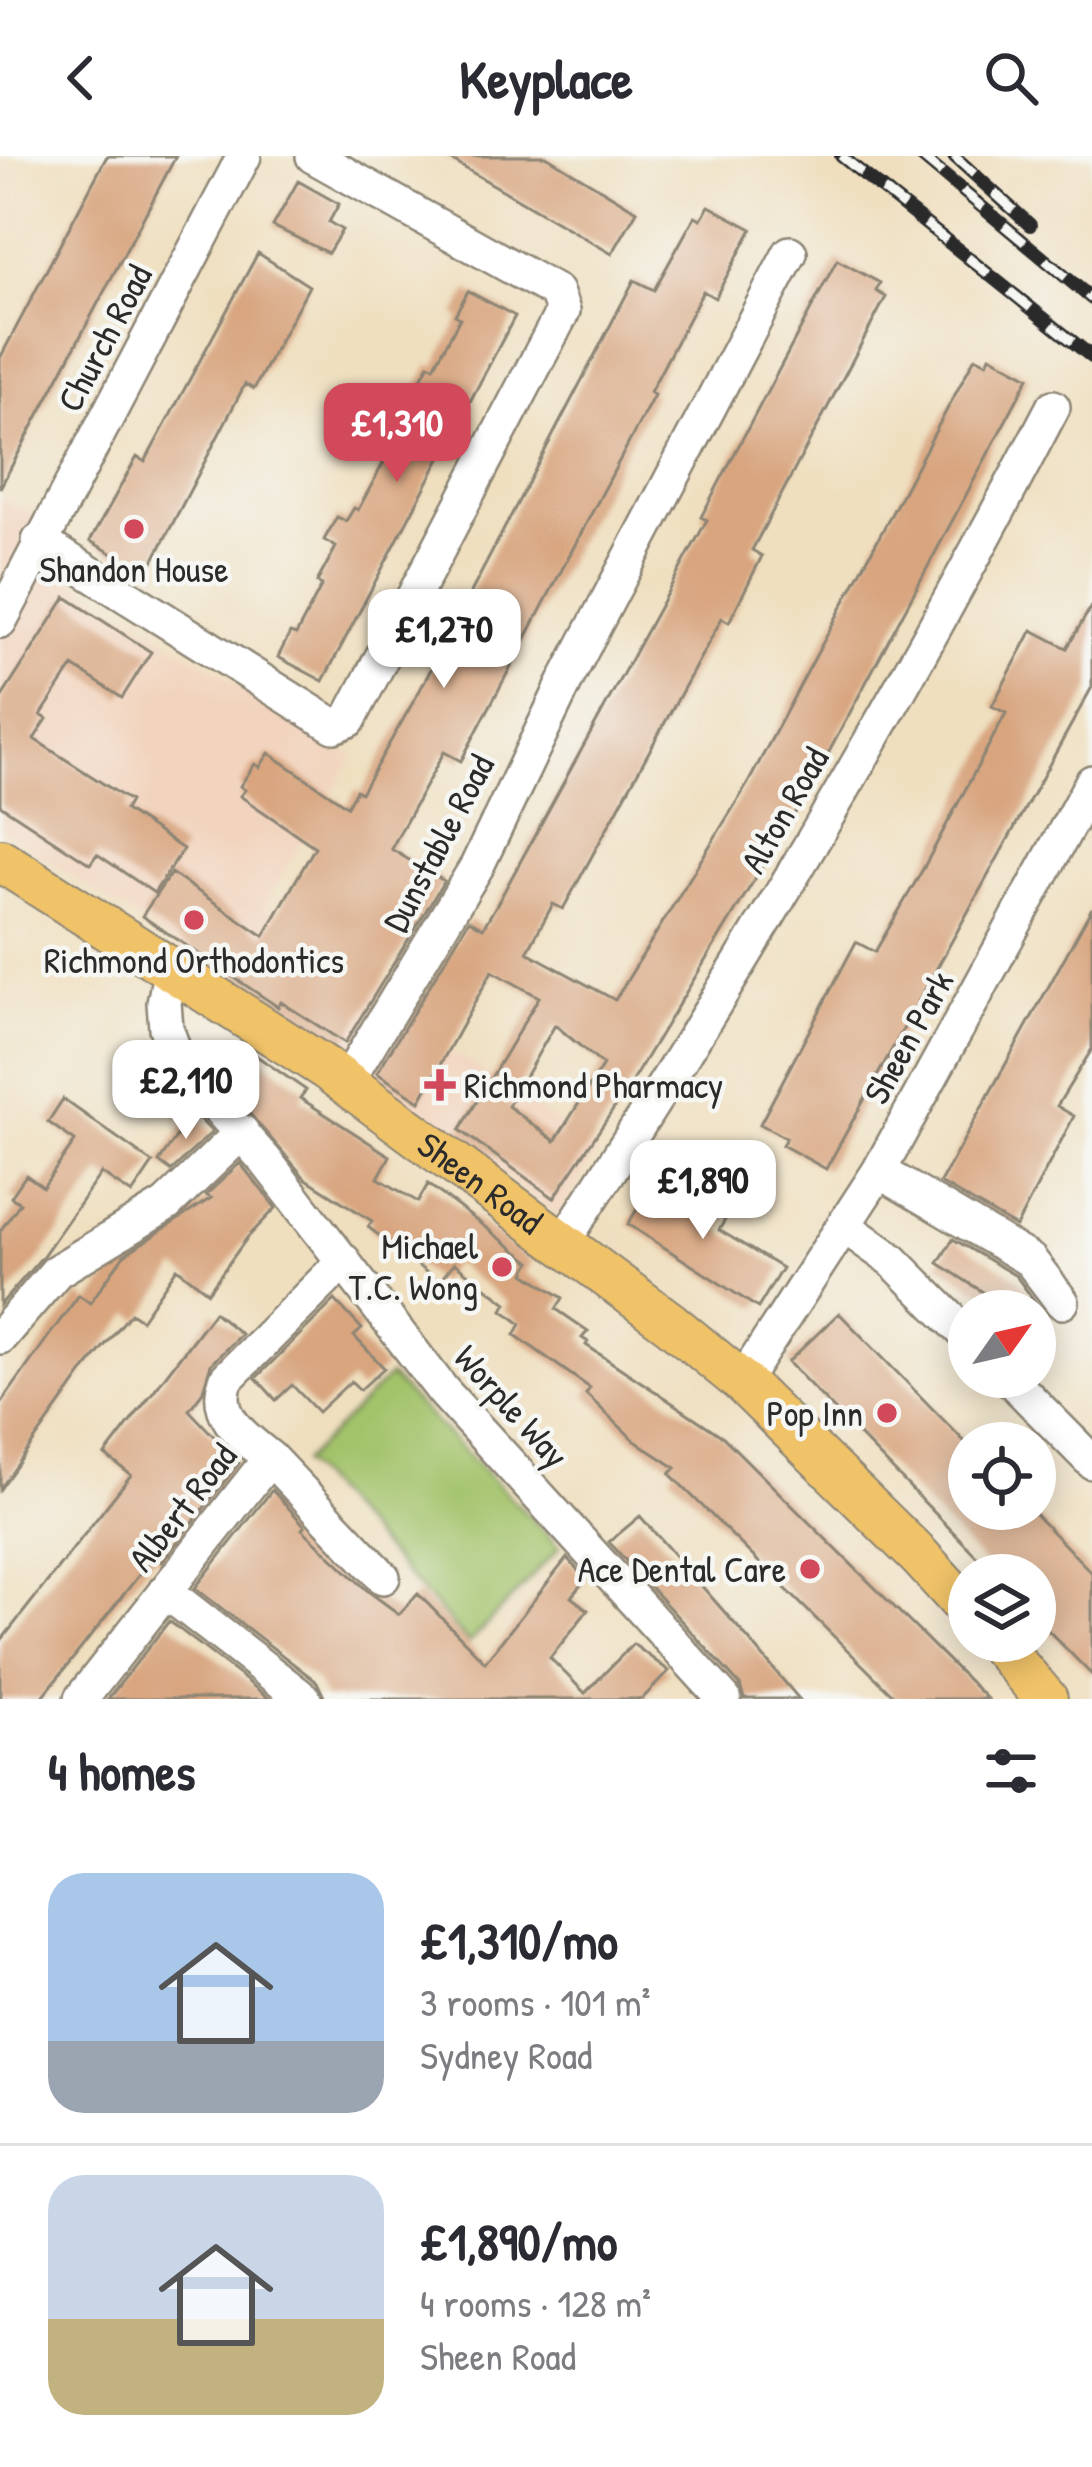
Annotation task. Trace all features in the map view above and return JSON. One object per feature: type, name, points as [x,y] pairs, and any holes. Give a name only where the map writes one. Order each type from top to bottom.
[{"type":"main road","name":"Sheen Road","points":[[0,860],[346,1083],[562,1242],[742,1382],[948,1588]]},
{"type":"main road","points":[[1014,1662],[1046,1699]]},
{"type":"street","name":"Church Road","points":[[0,620],[244,156]]},
{"type":"street","points":[[39,541],[334,726],[350,720],[563,311],[556,292],[313,156]]},
{"type":"street","name":"Dunstable Road","points":[[346,1083],[477,866],[567,678],[790,254]]},
{"type":"street","name":"Alton Road","points":[[562,1242],[692,1045],[950,604],[1054,406]]},
{"type":"street","name":"Sheen Park","points":[[742,1382],[879,1171],[1092,782]]},
{"type":"street","name":"Worple Way","points":[[171,969],[164,1003],[178,1065],[242,1132],[443,1391],[706,1692]]},
{"type":"street","points":[[0,1337],[57,1271],[166,1205],[242,1132]]},
{"type":"street","points":[[879,1171],[1030,1260],[1061,1302]]},
{"type":"street","points":[[844,1226],[892,1260],[948,1316]]},
{"type":"street","name":"Albert Road","points":[[81,1699],[270,1458],[232,1425],[222,1390],[235,1368],[344,1261]]},
{"type":"street","points":[[1029,1398],[1092,1462]]},
{"type":"street","points":[[270,1458],[383,1577]]},
{"type":"street","points":[[166,1591],[304,1699]]},
{"type":"shaded area","points":[[0,498],[30,514],[73,581],[354,756],[263,906],[388,984],[395,1023],[448,1054],[461,1056],[597,1151],[558,1216],[342,1056],[0,828]]},
{"type":"green space","points":[[389,1376],[560,1547],[469,1643],[303,1462]]},
{"type":"building","points":[[107,156],[176,156],[0,488],[0,358]]},
{"type":"building","points":[[444,156],[546,156],[637,211],[612,254]]},
{"type":"building","points":[[298,181],[339,204],[329,222],[342,230],[328,253],[273,226]]},
{"type":"building","points":[[709,206],[752,229],[715,298],[703,291],[650,392],[654,395],[461,761],[444,752],[391,849],[444,881],[345,1043],[281,1002],[278,1007],[142,916],[171,873],[264,936],[315,847],[240,796],[245,790],[240,786],[269,753],[347,806],[356,790],[361,793],[420,690],[634,280],[654,290],[695,216],[701,219]]},
{"type":"building","points":[[258,253],[309,286],[254,389],[245,384],[147,573],[90,541],[137,457],[145,462]]},
{"type":"building","points":[[837,260],[880,283],[876,291],[886,297],[752,550],[762,556],[729,622],[722,618],[563,909],[553,904],[527,952],[615,1000],[747,785],[975,357],[987,363],[990,356],[1029,377],[806,795],[629,1086],[554,1198],[460,1130],[539,997],[492,971],[420,1101],[377,1073],[469,920],[483,928],[707,520],[701,517]],"holes":[[[555,1025],[603,1065],[555,1141],[508,1106]]]},
{"type":"building","points":[[468,291],[515,316],[323,681],[278,657],[290,633],[296,635],[322,585],[317,582],[336,547],[324,540],[337,517],[346,521],[354,508],[358,510],[397,438],[392,436],[415,389],[429,364],[434,367],[460,318],[455,315]]},
{"type":"building","points":[[66,597],[151,652],[122,698],[73,666],[41,715],[47,719],[34,739],[130,801],[125,810],[183,849],[154,893],[97,854],[90,864],[0,805],[0,700]]},
{"type":"building","points":[[1092,605],[1092,687],[826,1169],[782,1145],[786,1138],[760,1124],[856,942],[875,952],[923,869],[1006,713],[992,706],[1032,630],[1067,648]]},
{"type":"building","points":[[1092,908],[1092,1049],[1057,1106],[1074,1116],[1016,1227],[940,1183]]},
{"type":"building","points":[[248,1050],[306,1090],[300,1098],[390,1156],[378,1178],[418,1202],[428,1184],[531,1262],[525,1273],[563,1298],[556,1309],[588,1331],[582,1338],[586,1345],[723,1437],[987,1699],[897,1699],[670,1474],[676,1468],[635,1441],[586,1394],[590,1388],[515,1335],[521,1324],[503,1310],[507,1303],[454,1263],[439,1282],[368,1227],[372,1221],[305,1178],[224,1084]]},
{"type":"building","points":[[63,1099],[153,1163],[132,1194],[101,1173],[42,1257],[0,1305],[0,1231],[20,1203],[11,1197],[26,1175],[43,1187],[75,1141],[48,1122]]},
{"type":"building","points":[[193,1112],[212,1132],[171,1171],[159,1162]]},
{"type":"building","points":[[240,1163],[276,1208],[247,1238],[208,1292],[177,1268],[141,1320],[131,1313],[0,1489],[0,1405],[48,1337],[79,1295],[90,1303],[124,1255],[211,1198],[206,1195]]},
{"type":"building","points":[[657,1177],[726,1218],[719,1230],[782,1268],[758,1308],[628,1224]]},
{"type":"building","points":[[953,1239],[1016,1276],[1026,1290],[980,1290],[938,1263]]},
{"type":"building","points":[[335,1300],[362,1329],[354,1336],[384,1368],[360,1390],[351,1381],[318,1412],[292,1385],[276,1400],[256,1378]]},
{"type":"building","points":[[214,1312],[241,1334],[211,1364],[202,1393],[189,1410],[239,1463],[162,1562],[154,1556],[41,1699],[0,1699],[0,1642],[131,1475],[105,1455]]},
{"type":"building","points":[[839,1313],[948,1425],[948,1527],[788,1362]]},
{"type":"building","points":[[272,1490],[305,1526],[302,1529],[368,1591],[399,1614],[418,1594],[485,1662],[567,1558],[586,1579],[571,1597],[588,1610],[550,1658],[585,1693],[633,1644],[669,1671],[642,1699],[325,1699],[317,1682],[195,1588]]},
{"type":"building","points":[[640,1516],[799,1699],[744,1699],[740,1685],[609,1542]]},
{"type":"building","points":[[951,1530],[1050,1530],[1092,1573],[1092,1675],[1056,1638],[1056,1554],[975,1554]]},
{"type":"building","points":[[169,1621],[270,1699],[108,1699]]},
{"type":"railway","points":[[841,156],[1092,357]]},
{"type":"railway","points":[[921,156],[1092,299]]},
{"type":"railway","points":[[954,156],[1030,225]]},
{"type":"place","name":"Shandon House","points":[[134,529]]},
{"type":"place","name":"Richmond Orthodontics","points":[[194,920]]},
{"type":"place","name":"Richmond Pharmacy","points":[[440,1085]]},
{"type":"place","name":"Michael T.C. Wong","points":[[502,1267]]},
{"type":"place","name":"Pop Inn","points":[[887,1413]]},
{"type":"place","name":"Ace Dental Care","points":[[810,1569]]}]
